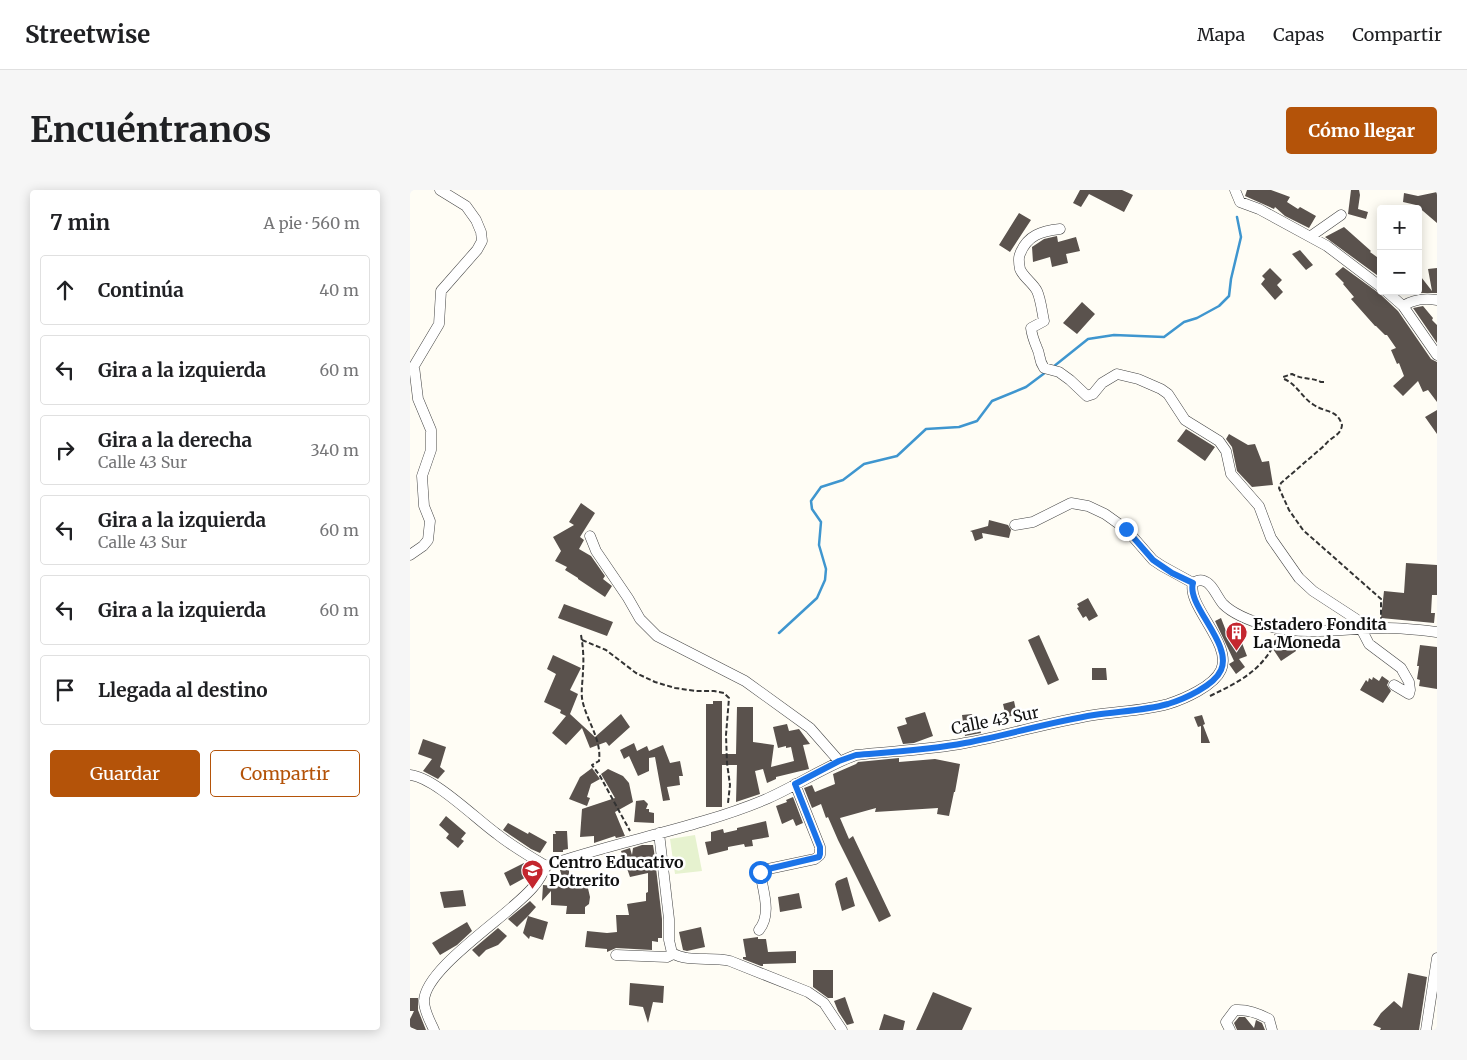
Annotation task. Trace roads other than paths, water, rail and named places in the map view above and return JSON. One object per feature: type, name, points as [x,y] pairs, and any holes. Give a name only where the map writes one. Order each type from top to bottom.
[{"type":"street","points":[[410,556],[428,540],[430,529],[430,521],[424,506],[422,476],[430,450],[431,430],[418,399],[414,366],[439,324],[441,291],[477,250],[482,241],[481,232],[476,220],[466,206],[440,190]]},
{"type":"street","points":[[1235,190],[1240,202],[1259,208],[1311,236],[1377,284]]},
{"type":"street","points":[[1311,236],[1341,214]]},
{"type":"street","points":[[1060,229],[1041,232],[1030,237],[1023,246],[1019,258],[1022,272],[1036,290],[1042,312],[1044,321],[1031,328],[1032,340],[1038,350],[1039,361],[1044,368],[1059,372],[1087,396],[1093,394],[1102,383],[1117,374],[1149,384],[1168,394],[1185,420],[1220,441],[1226,451],[1232,474],[1259,506],[1271,538],[1299,578],[1312,591],[1356,619],[1368,644],[1401,668],[1409,682],[1409,694],[1394,685]]},
{"type":"street","points":[[1390,295],[1402,306],[1437,355]]},
{"type":"street","points":[[1402,306],[1413,300],[1426,298],[1437,300]]},
{"type":"street","points":[[1015,525],[1033,522],[1070,503],[1088,506],[1116,521],[1131,533],[1153,560],[1172,573],[1193,583],[1203,580],[1208,583],[1224,605],[1267,626],[1314,631],[1381,628],[1437,632]]},
{"type":"street","points":[[590,536],[596,551],[640,619],[657,636],[745,681],[810,728],[839,761]]},
{"type":"street","name":"Calle 43 Sur","points":[[546,866],[580,854],[659,834],[765,800],[839,761],[856,755],[963,743],[1094,715],[1132,712],[1168,704],[1192,695],[1212,681],[1221,670],[1223,659],[1209,622],[1192,594],[1191,588],[1193,583]]},
{"type":"street","points":[[410,775],[417,776],[446,794],[520,852],[546,866],[530,891],[461,950],[431,982],[424,1000],[425,1010],[434,1030]]},
{"type":"street","points":[[759,930],[765,922],[766,910],[760,872],[815,859],[820,854],[820,847],[795,784]]},
{"type":"street","points":[[659,834],[669,919],[669,940],[672,953]]},
{"type":"street","points":[[616,955],[671,956],[672,953]]},
{"type":"street","points":[[672,953],[685,958],[730,961],[808,992],[824,1003],[842,1030]]},
{"type":"street","points":[[1426,1030],[1437,958]]},
{"type":"street","points":[[1230,1030],[1226,1022],[1235,1010],[1247,1010],[1269,1019],[1272,1027]]},
{"type":"waterway","points":[[1053,367],[1088,339],[1114,335],[1164,337],[1184,322],[1197,318],[1219,306],[1229,296],[1241,237],[1237,217]]},
{"type":"waterway","points":[[779,633],[817,598],[825,580],[826,569],[819,545],[821,522],[812,509],[811,501],[821,487],[843,480],[864,464],[897,456],[926,429],[959,427],[977,421],[992,401],[1026,387],[1046,372]]},
{"type":"place","name":"Estadero Fondita La Moneda","points":[[1237,652]]},
{"type":"place","name":"Centro Educativo Potrerito","points":[[533,890]]}]
